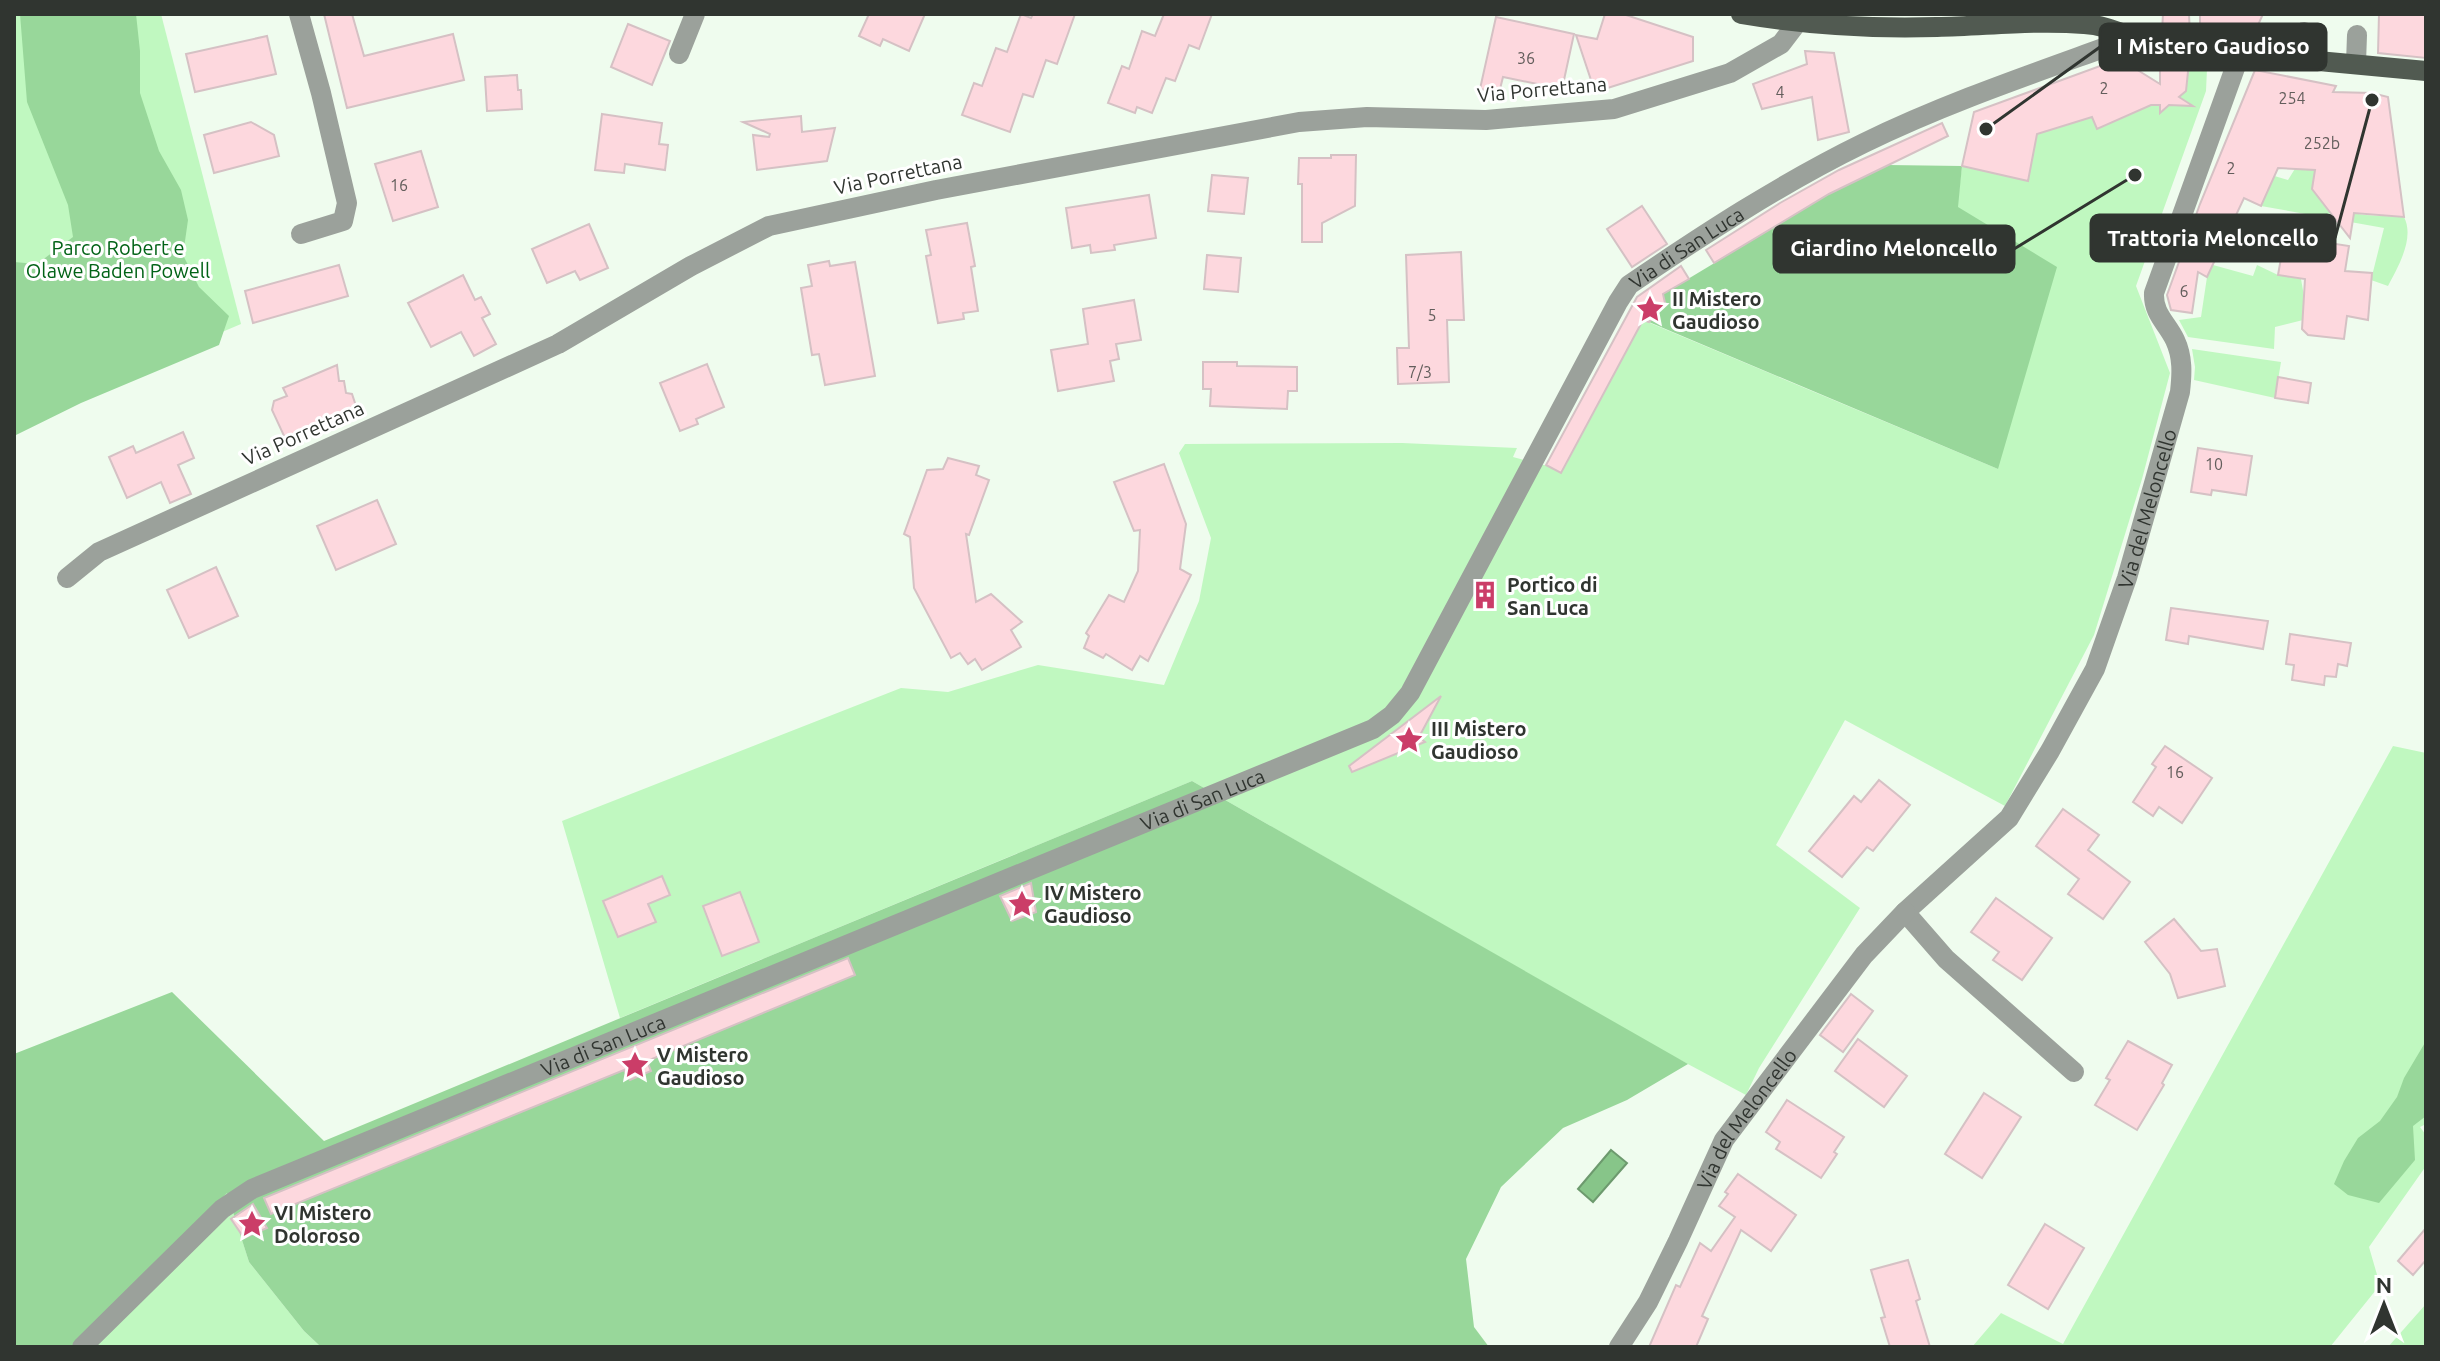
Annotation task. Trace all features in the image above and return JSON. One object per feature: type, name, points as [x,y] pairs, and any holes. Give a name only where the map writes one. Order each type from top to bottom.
[{"type":"main road","points":[[1741,14],[1863,28],[2086,24],[2161,45]]},
{"type":"main road","points":[[2190,49],[2426,71]]},
{"type":"street","points":[[299,14],[347,203],[343,221],[301,234]]},
{"type":"street","points":[[679,54],[695,14]]},
{"type":"street","name":"Via Porrettana","points":[[67,578],[99,552],[558,344],[691,266],[769,226],[936,190],[1299,122],[1367,117],[1486,120],[1614,109],[1730,73],[1781,44],[1796,19]]},
{"type":"street","points":[[2302,59],[2305,22]]},
{"type":"street","points":[[2356,63],[2357,24]]},
{"type":"street","name":"Via di San Luca","points":[[82,1347],[222,1209],[252,1189],[1373,729],[1392,715],[1410,693],[1629,285],[1775,191],[1863,143],[2019,77],[2131,38]]},
{"type":"street","name":"Via del Meloncello","points":[[1619,1347],[1648,1302],[1724,1140],[1864,955],[1905,912],[2009,818],[2050,751],[2102,653],[2127,578],[2181,383],[2181,355],[2157,314],[2153,304],[2154,293],[2240,54]]},
{"type":"street","points":[[1905,912],[1946,959],[2074,1072]]},
{"type":"green space","name":"Parco Robert e Olawe Baden Powell","points":[[14,14],[161,14],[241,324],[14,420]]},
{"type":"green space","name":"Parco Robert e Olawe Baden Powell","points":[[20,14],[136,14],[140,93],[159,151],[181,190],[188,220],[183,255],[199,287],[229,316],[219,345],[81,403],[14,436],[14,262],[37,264],[73,237],[68,205],[27,102]]},
{"type":"green space","points":[[2189,64],[2207,69],[2206,91],[2136,286],[2170,373],[2142,479],[2094,635],[2005,806],[1845,720],[1776,845],[1860,908],[1759,1068],[1746,1095],[1192,781],[620,1018],[562,821],[901,688],[948,692],[1038,665],[1164,685],[1199,601],[1211,538],[1179,453],[1185,444],[1402,443],[1517,448],[1513,457],[1563,470],[1643,320],[1998,469],[1957,207],[1962,166],[2028,181],[2037,134],[2092,117],[2098,129],[2151,105],[2169,105],[2186,91]]},
{"type":"green space","points":[[2301,159],[2309,170],[2315,170],[2313,190],[2327,209],[2404,217],[2408,234],[2406,243],[2388,286],[2371,280],[2384,228],[2261,206],[2272,182],[2271,175],[2288,180]]},
{"type":"green space","points":[[1888,165],[1962,166],[1958,207],[2057,267],[1998,469],[1649,322],[1665,303],[1663,294],[1829,194]]},
{"type":"green space","points":[[2213,265],[2253,276],[2257,265],[2278,275],[2301,279],[2303,320],[2275,327],[2274,349],[2188,337],[2179,320],[2201,317],[2207,277]]},
{"type":"green space","points":[[2192,349],[2281,362],[2275,398],[2194,380]]},
{"type":"green space","points":[[2393,746],[2426,753],[2426,1124],[2420,1127],[2426,1135],[2426,1166],[2369,1247],[2380,1285],[2330,1347],[1972,1347],[2001,1313],[2063,1344]]},
{"type":"green space","points":[[1192,781],[1688,1064],[1627,1100],[1563,1128],[1501,1187],[1466,1259],[1474,1327],[1489,1347],[321,1347],[304,1331],[249,1262],[227,1193],[72,1347],[14,1347],[14,1054],[172,992],[324,1141]]},
{"type":"green space","points":[[2426,1041],[2426,1116],[2413,1126],[2415,1160],[2379,1203],[2348,1195],[2334,1184],[2344,1161],[2358,1138],[2380,1121],[2397,1097],[2404,1078]]},
{"type":"green space","points":[[227,1192],[249,1262],[304,1331],[321,1347],[72,1347]]},
{"type":"green space","points":[[2426,1304],[2426,1347],[2388,1347]]},
{"type":"shaded area","points":[[1611,1150],[1627,1163],[1593,1202],[1578,1189]]},
{"type":"building","points":[[324,14],[352,14],[364,56],[453,34],[464,80],[347,108]]},
{"type":"building","points":[[869,14],[925,14],[909,51],[883,39],[880,46],[859,36]]},
{"type":"building","points":[[1021,14],[1031,18],[1033,14],[1075,14],[1057,64],[1046,60],[1033,97],[1023,94],[1010,132],[962,115],[974,83],[982,86],[996,48],[1007,52]]},
{"type":"building","points":[[1164,14],[1212,14],[1199,49],[1189,45],[1175,81],[1166,78],[1152,113],[1137,107],[1135,113],[1108,103],[1122,66],[1129,69],[1142,31],[1155,36]]},
{"type":"building","points":[[1605,14],[1623,14],[1693,37],[1693,61],[1595,92],[1576,35],[1597,39]]},
{"type":"building","points":[[2163,14],[2189,14],[2190,36],[2180,41],[2177,47],[2179,55],[2189,62],[2186,91],[2179,97],[2193,106],[2169,105],[2160,113],[2160,105],[2151,105],[2097,129],[2092,117],[2037,134],[2028,181],[1962,166],[1974,112],[2111,62],[2123,61],[2160,84],[2160,58],[2170,54],[2174,47],[2170,36],[2162,32]]},
{"type":"building","points":[[2200,14],[2263,14],[2254,34],[2200,28]]},
{"type":"building","points":[[2379,14],[2426,14],[2426,58],[2378,53]]},
{"type":"building","points":[[1496,17],[1574,34],[1562,89],[1503,77],[1499,93],[1480,89]]},
{"type":"building","points":[[628,24],[670,41],[652,85],[611,67]]},
{"type":"building","points":[[267,36],[276,74],[195,92],[186,54]]},
{"type":"building","points":[[1805,51],[1834,53],[1849,132],[1818,140],[1812,97],[1762,109],[1753,84],[1807,64]]},
{"type":"building","points":[[2255,70],[2336,86],[2333,92],[2372,93],[2388,97],[2404,217],[2354,213],[2350,238],[2312,189],[2315,170],[2278,168],[2261,206],[2244,198],[2207,277],[2198,272],[2192,313],[2171,310],[2167,295],[2200,204]]},
{"type":"building","points":[[517,75],[522,109],[487,111],[485,77]]},
{"type":"building","points":[[602,114],[662,123],[659,144],[668,145],[665,170],[625,164],[624,173],[595,170]]},
{"type":"building","points":[[801,116],[802,132],[835,128],[827,161],[757,170],[753,135],[769,137],[770,134],[743,122]]},
{"type":"building","points":[[251,122],[274,135],[279,156],[214,173],[204,135]]},
{"type":"building","points":[[1942,123],[1948,136],[1829,194],[1714,263],[1706,250],[1839,170]]},
{"type":"building","points":[[421,151],[438,207],[393,221],[375,164]]},
{"type":"building","points":[[1331,155],[1356,155],[1355,206],[1322,223],[1322,242],[1302,242],[1299,158],[1331,158]]},
{"type":"building","points":[[1212,175],[1248,178],[1244,214],[1208,211]]},
{"type":"building","points":[[1149,195],[1156,238],[1114,245],[1115,250],[1091,253],[1090,245],[1072,248],[1066,208]]},
{"type":"building","points":[[1642,206],[1667,244],[1632,267],[1607,229]]},
{"type":"building","points":[[967,223],[975,266],[971,267],[978,311],[963,313],[964,319],[938,323],[926,256],[931,255],[926,230]]},
{"type":"building","points":[[589,224],[608,268],[580,280],[575,271],[547,283],[532,249]]},
{"type":"building","points":[[2285,236],[2349,246],[2345,271],[2372,273],[2368,320],[2347,316],[2344,339],[2308,335],[2302,329],[2305,279],[2278,275]]},
{"type":"building","points":[[1461,252],[1464,320],[1447,320],[1449,382],[1398,384],[1397,348],[1409,348],[1406,255]]},
{"type":"building","points":[[1207,255],[1241,258],[1238,292],[1204,289]]},
{"type":"building","points":[[829,261],[830,266],[855,262],[875,376],[825,385],[819,354],[812,355],[801,288],[812,286],[808,265]]},
{"type":"building","points":[[339,265],[348,296],[253,323],[245,291]]},
{"type":"building","points":[[1681,266],[1689,279],[1663,294],[1665,303],[1649,322],[1643,320],[1561,473],[1546,465],[1637,297]]},
{"type":"building","points":[[463,275],[475,300],[481,297],[490,314],[482,318],[496,344],[474,356],[461,332],[431,347],[408,303]]},
{"type":"building","points":[[1134,300],[1141,340],[1116,344],[1119,359],[1110,361],[1114,381],[1058,391],[1051,350],[1088,344],[1083,309]]},
{"type":"building","points":[[1203,362],[1297,367],[1297,391],[1288,391],[1287,409],[1210,406],[1211,389],[1203,389]]},
{"type":"building","points":[[707,364],[724,407],[696,419],[698,424],[680,431],[660,383]]},
{"type":"building","points":[[337,365],[339,381],[344,381],[346,393],[352,394],[359,415],[325,418],[285,438],[272,410],[274,401],[287,396],[283,388]]},
{"type":"building","points":[[2278,377],[2311,383],[2308,403],[2275,398]]},
{"type":"building","points":[[183,432],[194,458],[178,465],[191,494],[170,503],[161,482],[127,498],[109,457],[133,446],[136,453]]},
{"type":"building","points":[[2198,448],[2252,456],[2246,495],[2212,490],[2211,495],[2191,492]]},
{"type":"building","points":[[948,458],[979,466],[976,475],[989,480],[969,535],[966,534],[976,602],[991,594],[1022,622],[1011,630],[1021,647],[982,670],[975,659],[968,664],[960,653],[951,658],[914,588],[910,537],[904,534],[927,470],[943,469]]},
{"type":"building","points":[[1164,464],[1186,524],[1180,569],[1191,575],[1148,661],[1140,656],[1132,670],[1106,654],[1103,658],[1084,648],[1089,636],[1086,633],[1109,595],[1124,602],[1138,571],[1140,530],[1134,531],[1114,482]]},
{"type":"building","points":[[377,500],[396,544],[336,570],[317,526]]},
{"type":"building","points":[[216,567],[238,616],[189,638],[167,590]]},
{"type":"building","points":[[2171,608],[2268,621],[2263,649],[2189,636],[2188,644],[2166,640]]},
{"type":"building","points":[[2290,634],[2351,643],[2347,666],[2338,664],[2336,677],[2325,676],[2324,685],[2292,680],[2294,665],[2286,664]]},
{"type":"building","points":[[1441,696],[1419,737],[1425,742],[1352,772],[1349,766]]},
{"type":"building","points":[[2165,746],[2212,778],[2182,823],[2159,807],[2153,816],[2133,802],[2156,767],[2152,764]]},
{"type":"building","points":[[1879,780],[1910,805],[1873,851],[1867,847],[1842,877],[1809,851],[1854,796],[1861,802]]},
{"type":"building","points":[[2063,809],[2099,835],[2088,850],[2130,882],[2103,919],[2068,894],[2079,879],[2036,846]]},
{"type":"building","points":[[662,876],[670,895],[648,904],[656,922],[618,937],[603,901]]},
{"type":"building","points":[[1031,883],[1036,912],[1012,921],[1000,896]]},
{"type":"building","points":[[740,892],[759,942],[722,956],[703,906]]},
{"type":"building","points":[[1996,898],[2052,938],[2022,980],[1993,960],[1999,952],[1971,932]]},
{"type":"building","points":[[2174,919],[2201,951],[2217,949],[2225,986],[2178,998],[2170,974],[2145,942]]},
{"type":"building","points":[[848,958],[855,975],[647,1061],[651,1071],[630,1080],[624,1070],[271,1214],[264,1198]]},
{"type":"building","points":[[1851,994],[1873,1011],[1843,1052],[1820,1035]]},
{"type":"building","points":[[1858,1039],[1907,1076],[1884,1107],[1835,1071]]},
{"type":"building","points":[[2128,1041],[2172,1065],[2162,1083],[2164,1085],[2137,1130],[2095,1105],[2110,1080],[2106,1078]]},
{"type":"building","points":[[1984,1093],[2021,1117],[1982,1178],[1945,1154]]},
{"type":"building","points":[[1787,1100],[1844,1137],[1821,1178],[1776,1149],[1780,1142],[1766,1132]]},
{"type":"building","points":[[1738,1174],[1796,1215],[1771,1251],[1741,1230],[1702,1316],[1708,1319],[1696,1347],[1649,1347],[1676,1285],[1680,1287],[1700,1243],[1711,1251],[1735,1217],[1719,1206]]},
{"type":"building","points":[[253,1204],[267,1228],[244,1238],[231,1219]]},
{"type":"building","points":[[2045,1224],[2084,1248],[2048,1309],[2008,1285]]},
{"type":"building","points":[[2426,1228],[2426,1260],[2413,1275],[2398,1261]]},
{"type":"building","points":[[1908,1260],[1930,1347],[1890,1347],[1881,1318],[1885,1317],[1871,1270]]},
{"type":"place","name":"Trattoria Meloncello","points":[[2372,100]]},
{"type":"place","name":"I Mistero Gaudioso","points":[[1986,129]]},
{"type":"place","name":"Giardino Meloncello","points":[[2135,175]]},
{"type":"place","name":"II Mistero Gaudioso","points":[[1650,309]]},
{"type":"place","name":"Portico di San Luca","points":[[1485,595]]},
{"type":"place","name":"III Mistero Gaudioso","points":[[1409,740]]},
{"type":"place","name":"IV Mistero Gaudioso","points":[[1022,904]]},
{"type":"place","name":"V Mistero Gaudioso","points":[[635,1065]]},
{"type":"place","name":"VI Mistero Doloroso","points":[[252,1224]]}]
